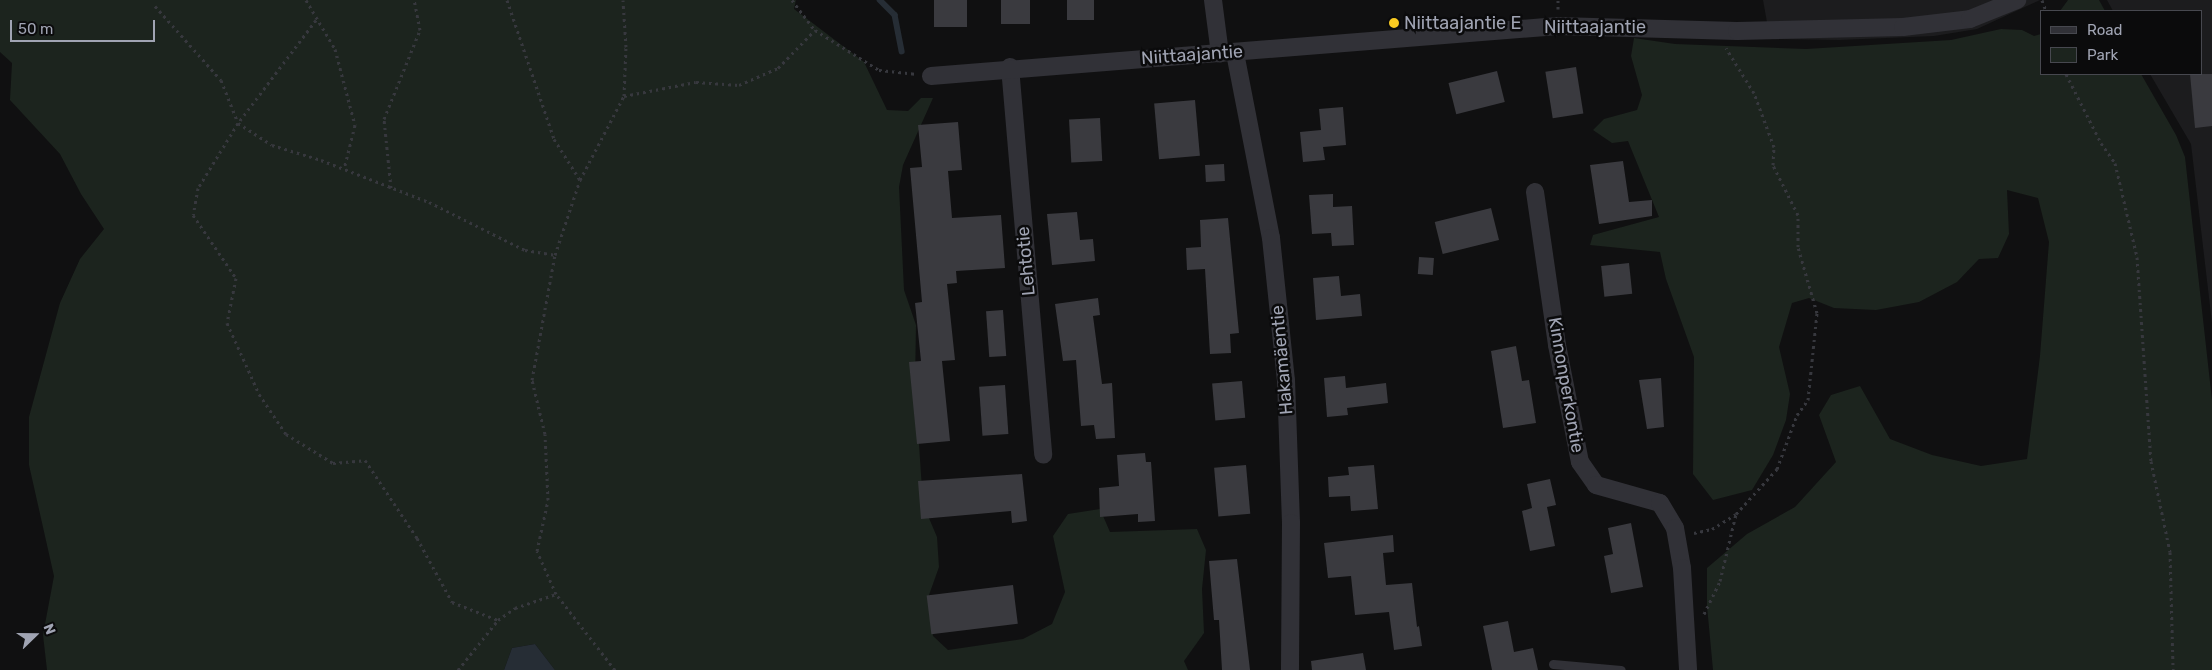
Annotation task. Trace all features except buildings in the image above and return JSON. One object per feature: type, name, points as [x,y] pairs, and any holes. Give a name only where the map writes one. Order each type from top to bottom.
[{"type":"street","name":"Hakamäentie","points":[[1212,0],[1227,53],[1271,238],[1286,380],[1291,523],[1290,670]]},
{"type":"street","name":"Niittaajantie","points":[[931,76],[1010,67],[1227,53],[1305,44],[1411,40],[1558,26],[1715,30],[1823,30],[1927,25],[1970,19],[2017,0]]},
{"type":"street","name":"Lehtotie","points":[[1010,67],[1043,455]]},
{"type":"street","name":"Kinnonperkontie","points":[[1535,192],[1557,345],[1580,462],[1596,485],[1660,503],[1677,537],[1682,568],[1688,670]]},
{"type":"lane","points":[[1553,664],[1621,670]]},
{"type":"path","points":[[306,0],[316,20],[335,49],[355,126],[344,169]]},
{"type":"path","points":[[391,188],[384,119],[420,30],[414,0]]},
{"type":"path","points":[[507,0],[554,139],[580,180]]},
{"type":"path","points":[[615,670],[556,594],[537,551],[548,500],[544,434],[532,380],[556,255],[580,180],[624,96],[626,47],[623,0]]},
{"type":"path","points":[[792,0],[815,30],[879,70],[931,76]]},
{"type":"path","points":[[155,6],[221,80],[238,123],[272,144],[429,202],[525,250],[556,255]]},
{"type":"path","points":[[316,20],[238,123],[198,188],[194,215],[236,278],[227,323],[259,394],[286,434],[333,463],[365,460],[417,538],[452,602],[498,620]]},
{"type":"path","points":[[624,96],[696,82],[739,84],[778,68],[815,30]]},
{"type":"path","points":[[1677,537],[1712,529],[1736,514],[1777,469],[1798,415],[1808,400],[1817,313],[1798,247],[1798,215],[1773,165],[1774,147],[1754,93],[1715,30]]},
{"type":"path","points":[[2066,75],[2097,136],[2115,163],[2137,257],[2151,461],[2170,552],[2173,670]]},
{"type":"path","points":[[1701,620],[1720,581],[1736,514]]},
{"type":"path","points":[[458,670],[498,620],[515,608],[556,594]]},
{"type":"shaded area","points":[[1763,0],[2040,0],[1977,29],[1934,36],[1839,40],[1770,39]]},
{"type":"shaded area","points":[[2107,0],[2212,0],[2212,323],[2191,144],[2151,75],[2202,75],[2202,10],[2112,10]]},
{"type":"shaded area","points":[[535,644],[555,670],[504,670],[512,648]]},
{"type":"green space","points":[[0,0],[796,0],[794,9],[864,62],[887,110],[908,111],[921,98],[933,98],[903,165],[899,187],[904,290],[916,325],[915,384],[923,504],[937,537],[939,567],[929,595],[933,636],[948,650],[1023,639],[1052,624],[1065,592],[1053,536],[1068,514],[1100,509],[1110,532],[1197,529],[1206,550],[1202,589],[1204,633],[1184,661],[1188,670],[555,670],[535,644],[512,648],[504,670],[47,670],[43,635],[54,576],[29,465],[29,417],[60,303],[80,259],[104,229],[81,194],[60,154],[10,100],[12,63],[0,52]]},
{"type":"green space","points":[[2068,0],[2099,0],[2104,10],[2061,10]]},
{"type":"green space","points":[[2001,29],[2022,30],[2034,36],[2040,34],[2040,75],[2142,75],[2176,135],[2185,157],[2212,400],[2212,670],[1713,670],[1707,606],[1707,568],[1747,534],[1795,507],[1836,462],[1819,415],[1831,395],[1860,386],[1890,439],[1932,455],[1981,466],[2027,459],[2040,356],[2049,242],[2038,198],[2007,190],[2009,234],[1998,258],[1979,259],[1957,282],[1919,302],[1876,310],[1834,308],[1809,298],[1792,303],[1779,347],[1790,394],[1786,420],[1773,455],[1752,490],[1713,500],[1693,474],[1694,357],[1666,279],[1660,252],[1590,245],[1593,235],[1659,217],[1628,141],[1612,143],[1593,130],[1604,119],[1637,110],[1642,95],[1631,56],[1634,38],[1675,44],[1806,49],[1951,40]]},
{"type":"waterway","points":[[880,0],[895,15],[902,51]]},
{"type":"place","name":"Niittaajantie E","points":[[1394,23]]}]
